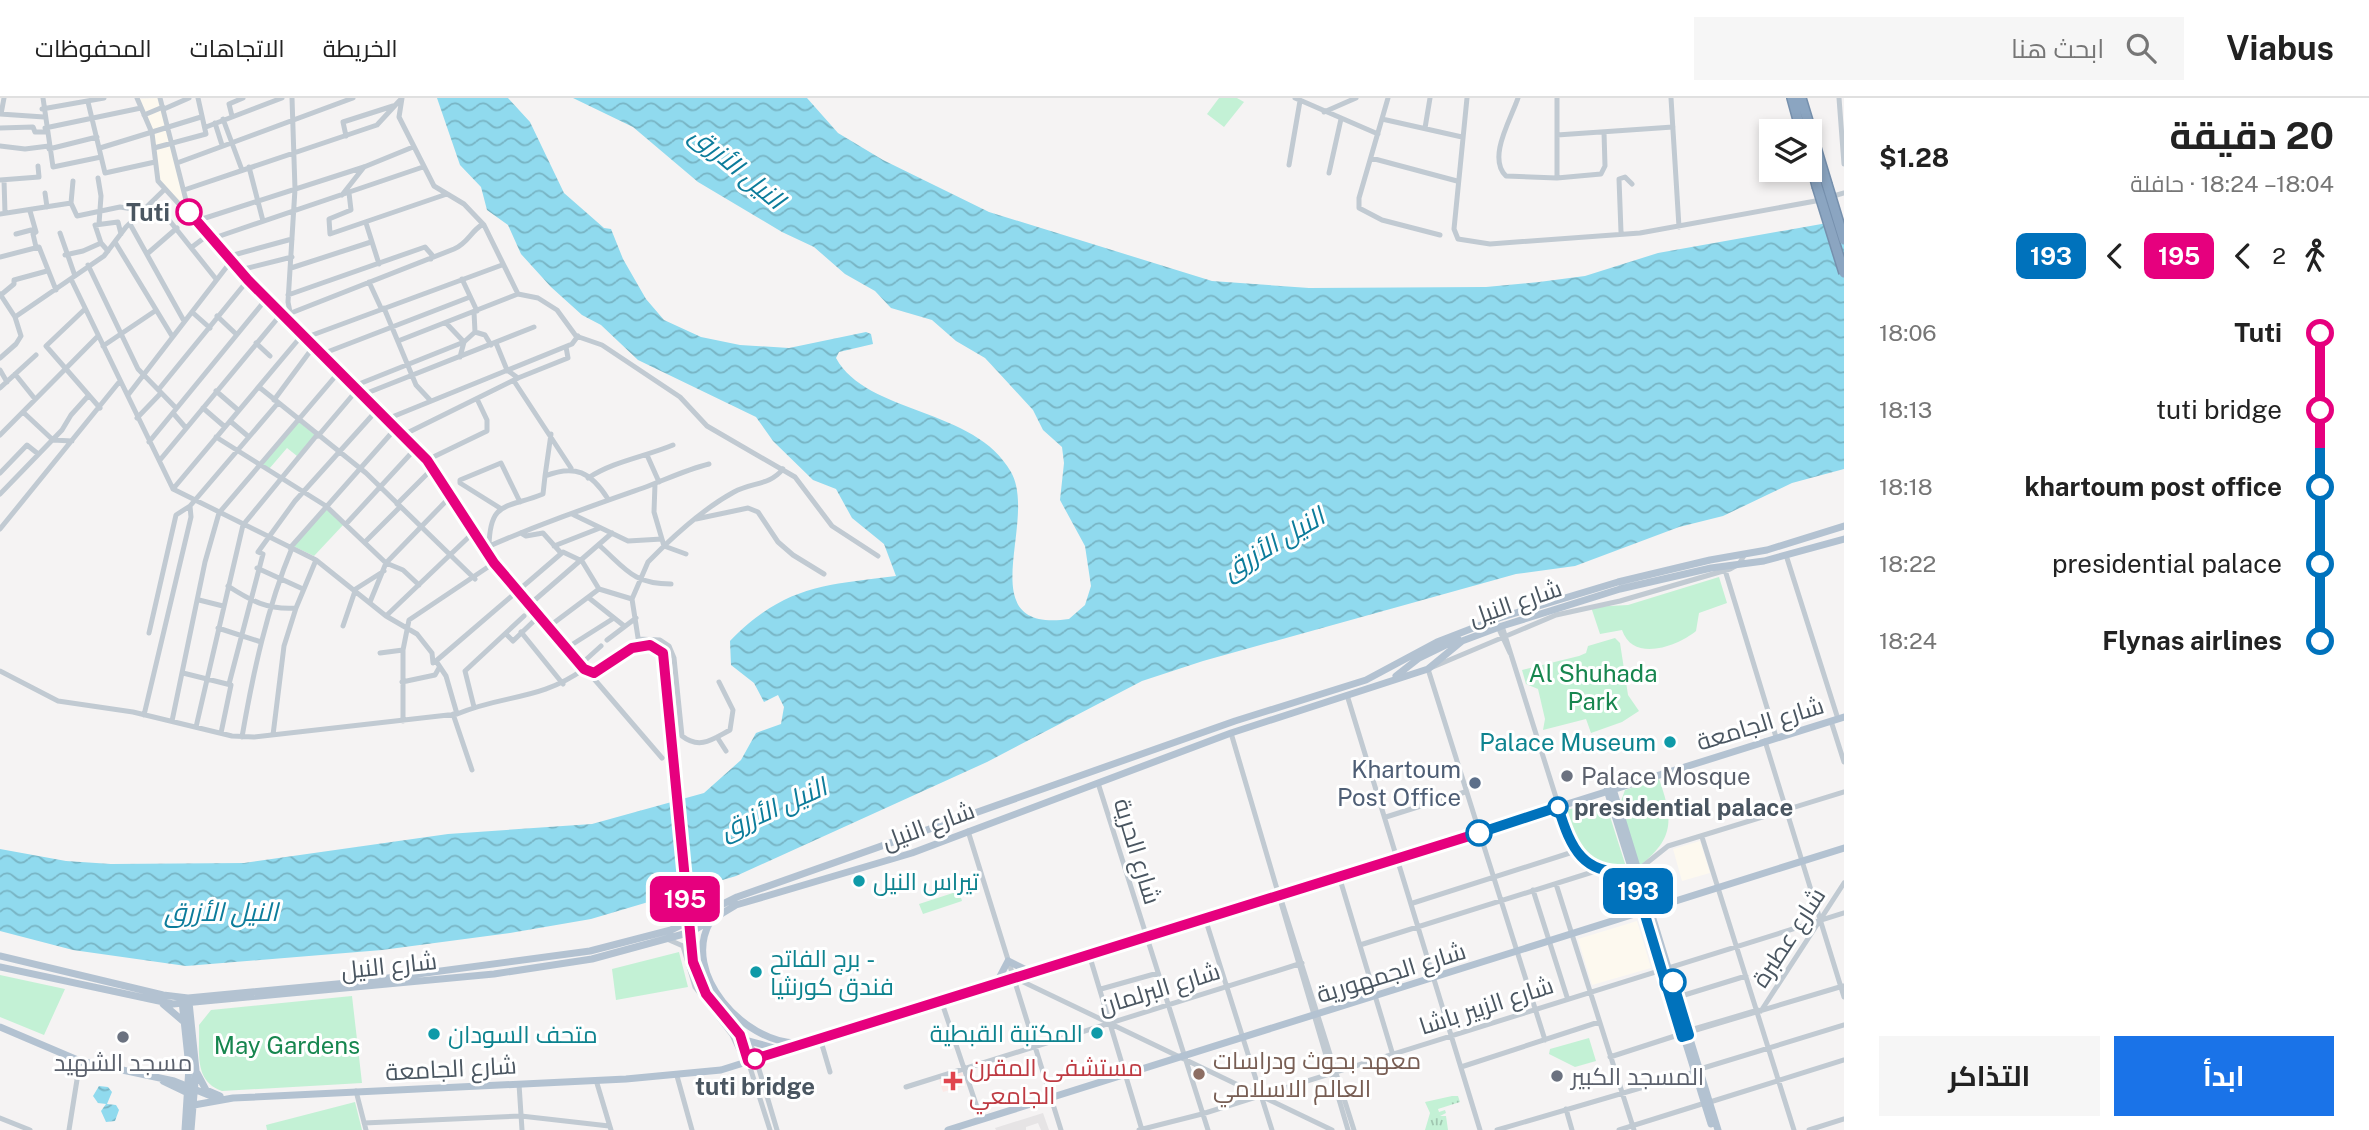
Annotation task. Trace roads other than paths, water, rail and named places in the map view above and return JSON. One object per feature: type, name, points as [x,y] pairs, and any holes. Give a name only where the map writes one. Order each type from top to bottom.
[{"type":"highway","points":[[1793,98],[1798,119]]},
{"type":"highway","points":[[1801,98],[1844,273]]},
{"type":"highway","points":[[1821,182],[1844,240]]},
{"type":"main road","name":"شارع النيل","points":[[0,956],[163,1004],[494,970],[591,955],[667,939],[691,932],[736,905],[882,863],[1228,734],[1428,669],[1462,641],[1499,623],[1618,582],[1758,552],[1844,526]]},
{"type":"main road","name":"شارع النيل","points":[[591,955],[665,932],[737,897],[1279,706],[1381,675],[1425,648],[1460,633],[1591,597],[1756,562],[1844,539]]},
{"type":"main road","points":[[1756,562],[1758,552]]},
{"type":"main road","points":[[1724,568],[1726,557]]},
{"type":"main road","points":[[1390,681],[1419,658],[1458,639],[1460,633]]},
{"type":"main road","points":[[1279,706],[1283,709],[1280,716]]},
{"type":"main road","name":"شارع الجامعة","points":[[0,1027],[80,1061],[174,1081],[211,1098],[225,1099],[702,1074],[1205,918],[1277,892],[1399,858],[1838,719]]},
{"type":"main road","points":[[1610,789],[1683,1034],[1716,1130]]},
{"type":"main road","name":"شارع الجمهورية","points":[[948,1130],[1435,979],[1844,848]]},
{"type":"main road","points":[[712,918],[702,945],[706,971],[746,1035],[782,1051]]},
{"type":"main road","points":[[997,982],[1008,961],[1030,972]]},
{"type":"main road","name":"شارع النيل","points":[[0,967],[185,1001],[208,1002],[237,997]]},
{"type":"main road","points":[[1665,967],[1678,997],[1683,1034]]},
{"type":"main road","points":[[185,1001],[192,1068],[191,1130]]},
{"type":"main road","points":[[189,1023],[208,1002]]},
{"type":"main road","points":[[163,1004],[189,1023]]},
{"type":"main road","points":[[746,1035],[803,1043]]},
{"type":"main road","points":[[174,1081],[192,1068]]},
{"type":"main road","points":[[192,1068],[206,1090],[225,1099]]},
{"type":"main road","name":"شارع الجامعة","points":[[160,1078],[191,1089]]},
{"type":"main road","name":"شارع الجامعة","points":[[191,1108],[225,1099]]},
{"type":"main road","points":[[185,1130],[191,1108]]},
{"type":"street","points":[[4,98],[1,114],[44,117]]},
{"type":"street","points":[[43,98],[42,109],[53,167],[101,157]]},
{"type":"street","points":[[42,109],[104,98]]},
{"type":"street","points":[[137,98],[152,133],[158,181],[231,258],[248,280],[427,460],[474,532],[487,547],[494,563],[565,649],[587,670],[662,758]]},
{"type":"street","points":[[160,98],[189,212]]},
{"type":"street","points":[[144,115],[189,98]]},
{"type":"street","points":[[154,148],[206,134],[198,98]]},
{"type":"street","points":[[232,116],[229,104],[243,98]]},
{"type":"street","points":[[205,127],[282,98]]},
{"type":"street","points":[[292,98],[295,189],[288,295],[292,323]]},
{"type":"street","points":[[177,163],[353,98]]},
{"type":"street","points":[[184,190],[382,123],[401,98]]},
{"type":"street","points":[[401,98],[398,117],[423,167],[437,190],[464,204],[483,224],[519,294]]},
{"type":"street","points":[[1324,112],[1356,98]]},
{"type":"street","points":[[1388,98],[1359,198],[1359,208],[1382,220],[1440,235]]},
{"type":"street","points":[[1425,128],[1430,98]]},
{"type":"street","points":[[1467,98],[1454,234],[1466,243],[1538,242],[1621,232],[1629,234],[1844,193]]},
{"type":"street","points":[[1518,98],[1499,153],[1502,172],[1512,178],[1601,174],[1605,166],[1605,132]]},
{"type":"street","points":[[1557,98],[1558,178]]},
{"type":"street","points":[[1671,98],[1679,226]]},
{"type":"street","points":[[1839,98],[1844,164]]},
{"type":"street","points":[[1289,166],[1298,99],[1378,134]]},
{"type":"street","points":[[88,102],[106,173],[155,162]]},
{"type":"street","points":[[346,136],[343,122],[393,106]]},
{"type":"street","points":[[0,128],[33,127],[35,132],[141,108]]},
{"type":"street","points":[[100,148],[201,117]]},
{"type":"street","points":[[223,119],[242,170]]},
{"type":"street","points":[[1329,173],[1341,119]]},
{"type":"street","points":[[1382,119],[1462,137]]},
{"type":"street","points":[[215,124],[222,145]]},
{"type":"street","points":[[1557,135],[1673,127]]},
{"type":"street","points":[[0,146],[25,149],[49,147],[97,137]]},
{"type":"street","points":[[196,221],[364,167],[413,147]]},
{"type":"street","points":[[1371,158],[1457,181]]},
{"type":"street","points":[[38,166],[40,187]]},
{"type":"street","points":[[249,167],[263,221]]},
{"type":"street","points":[[342,195],[364,167]]},
{"type":"street","points":[[192,247],[210,237],[423,167]]},
{"type":"street","points":[[38,177],[36,174],[2,180],[3,214],[71,204]]},
{"type":"street","points":[[1621,232],[1618,183],[1625,177],[1632,184]]},
{"type":"street","points":[[98,178],[101,197],[99,224]]},
{"type":"street","points":[[73,181],[71,204],[77,216],[128,208],[133,209],[136,218]]},
{"type":"street","points":[[15,317],[108,251],[121,233],[165,189]]},
{"type":"street","points":[[349,193],[351,209],[329,219],[330,234],[447,194]]},
{"type":"street","points":[[44,194],[47,207]]},
{"type":"street","points":[[30,211],[36,247]]},
{"type":"street","points":[[169,220],[216,279]]},
{"type":"street","points":[[108,251],[101,243],[94,226],[118,222],[121,233]]},
{"type":"street","points":[[366,222],[379,264]]},
{"type":"street","points":[[130,224],[184,321]]},
{"type":"street","points":[[291,313],[463,245],[470,232],[483,224]]},
{"type":"street","points":[[146,254],[177,228]]},
{"type":"street","points":[[16,234],[35,229]]},
{"type":"street","points":[[60,233],[65,255],[85,309],[173,489],[193,504],[219,513],[316,560],[386,616],[407,626],[424,640],[432,653],[433,663],[561,553]]},
{"type":"street","points":[[128,395],[231,258],[292,239]]},
{"type":"street","points":[[115,242],[172,336]]},
{"type":"street","points":[[291,268],[372,242]]},
{"type":"street","points":[[65,255],[101,243]]},
{"type":"street","points":[[0,257],[36,247]]},
{"type":"street","points":[[36,247],[39,247],[56,290]]},
{"type":"street","points":[[288,295],[426,247],[431,259]]},
{"type":"street","points":[[240,270],[292,257]]},
{"type":"street","points":[[88,265],[138,369],[160,391],[186,428]]},
{"type":"street","points":[[173,489],[305,336],[502,265]]},
{"type":"street","points":[[0,358],[19,341],[20,330],[1,294],[15,284],[14,280],[47,271]]},
{"type":"street","points":[[196,727],[243,525],[358,390],[408,363],[464,342],[475,332],[475,312],[462,279]]},
{"type":"street","points":[[137,418],[248,280]]},
{"type":"street","points":[[369,282],[392,327],[412,376],[430,400]]},
{"type":"street","points":[[398,341],[519,294],[538,298],[558,310],[578,336],[602,345],[680,397],[707,426],[783,469],[811,495],[832,526],[878,556]]},
{"type":"street","points":[[321,354],[470,297]]},
{"type":"street","points":[[149,442],[235,333],[267,298]]},
{"type":"street","points":[[85,309],[46,346],[100,408]]},
{"type":"street","points":[[103,346],[155,311]]},
{"type":"street","points":[[192,312],[210,328]]},
{"type":"street","points":[[160,460],[282,313]]},
{"type":"street","points":[[217,316],[235,333]]},
{"type":"street","points":[[446,323],[464,342]]},
{"type":"street","points":[[358,390],[412,376],[534,327]]},
{"type":"street","points":[[475,332],[485,335],[494,344],[507,370],[551,434],[570,468],[599,486],[608,499]]},
{"type":"street","points":[[0,434],[98,336]]},
{"type":"street","points":[[387,419],[566,346],[578,336]]},
{"type":"street","points":[[460,358],[464,342]]},
{"type":"street","points":[[256,344],[270,356]]},
{"type":"street","points":[[149,633],[176,514],[193,504],[237,452],[314,346]]},
{"type":"street","points":[[403,435],[568,358],[566,346]]},
{"type":"street","points":[[0,388],[36,355]]},
{"type":"street","points":[[0,370],[7,382]]},
{"type":"street","points":[[172,721],[205,562],[219,513],[339,372]]},
{"type":"street","points":[[15,374],[35,399]]},
{"type":"street","points":[[0,529],[120,381]]},
{"type":"street","points":[[259,387],[359,469],[475,579]]},
{"type":"street","points":[[216,391],[239,410]]},
{"type":"street","points":[[0,494],[37,453],[53,440],[89,395]]},
{"type":"street","points":[[427,460],[487,431],[487,420],[478,401]]},
{"type":"street","points":[[203,408],[225,427]]},
{"type":"street","points":[[221,733],[231,685],[229,684],[262,554],[258,552],[304,492],[377,410]]},
{"type":"street","points":[[23,412],[53,440],[72,441]]},
{"type":"street","points":[[230,421],[249,437]]},
{"type":"street","points":[[242,737],[261,642],[279,578],[291,548],[396,428]]},
{"type":"street","points":[[487,547],[490,520],[500,508],[543,494],[551,434]]},
{"type":"street","points":[[216,438],[326,506],[366,541],[386,563],[403,570],[419,584]]},
{"type":"street","points":[[0,473],[27,444],[37,453]]},
{"type":"street","points":[[588,478],[609,465],[647,456],[673,445]]},
{"type":"street","points":[[346,524],[416,448]]},
{"type":"street","points":[[647,456],[657,483],[654,512],[663,542]]},
{"type":"street","points":[[0,462],[6,467]]},
{"type":"street","points":[[500,508],[460,483],[460,480],[501,463],[520,502]]},
{"type":"street","points":[[487,547],[542,523],[657,483],[681,471],[709,464]]},
{"type":"street","points":[[545,475],[570,468]]},
{"type":"street","points":[[366,541],[432,469]]},
{"type":"street","points":[[639,643],[632,599],[648,562],[663,542],[733,492],[768,483],[783,469]]},
{"type":"street","points":[[370,602],[386,563],[450,496]]},
{"type":"street","points":[[145,715],[193,504]]},
{"type":"street","points":[[693,519],[748,508],[758,512],[785,548],[824,574]]},
{"type":"street","points":[[574,514],[628,541],[663,542],[686,554]]},
{"type":"street","points":[[554,546],[601,528]]},
{"type":"street","points":[[386,616],[474,532]]},
{"type":"street","points":[[521,533],[526,536],[543,533],[561,553],[574,555],[582,561],[599,589],[632,599]]},
{"type":"street","points":[[529,605],[612,533]]},
{"type":"street","points":[[600,546],[639,581],[671,584]]},
{"type":"street","points":[[1739,564],[1745,554]]},
{"type":"street","points":[[1786,555],[1838,719],[1844,762]]},
{"type":"street","points":[[272,735],[284,646],[316,560]]},
{"type":"street","points":[[403,721],[403,650],[407,626],[412,616],[475,579],[494,563]]},
{"type":"street","points":[[257,568],[303,589]]},
{"type":"street","points":[[1545,1040],[1428,669],[1573,610],[1620,601],[1724,568],[1776,737]]},
{"type":"street","points":[[343,626],[355,590],[384,571]]},
{"type":"street","points":[[228,586],[250,600],[271,608],[296,608]]},
{"type":"street","points":[[547,628],[599,589]]},
{"type":"street","points":[[158,598],[172,601]]},
{"type":"street","points":[[589,598],[623,625]]},
{"type":"street","points":[[199,600],[223,606]]},
{"type":"street","points":[[474,707],[465,671],[524,616]]},
{"type":"street","points":[[506,634],[513,641],[538,617]]},
{"type":"street","points":[[565,649],[614,618]]},
{"type":"street","points":[[607,640],[623,625],[636,618]]},
{"type":"street","points":[[1499,623],[1558,807],[1576,851],[1600,870]]},
{"type":"street","points":[[218,628],[241,633],[261,642]]},
{"type":"street","points":[[521,632],[562,684]]},
{"type":"street","points":[[0,671],[58,701],[145,715],[242,737],[455,714],[474,707],[538,694],[639,643],[660,640],[672,651],[682,736],[692,744],[703,744],[730,730],[733,710],[719,682]]},
{"type":"street","points":[[639,643],[659,645],[667,653],[696,959],[709,990],[746,1035],[749,1061],[770,1130]]},
{"type":"street","points":[[587,670],[601,646]]},
{"type":"street","points":[[380,653],[403,650]]},
{"type":"street","points":[[436,661],[446,676],[472,770]]},
{"type":"street","points":[[402,682],[435,675],[439,668]]},
{"type":"street","points":[[1813,675],[1823,671]]},
{"type":"street","points":[[183,673],[229,684]]},
{"type":"street","points":[[1347,694],[1413,903],[1480,1130]]},
{"type":"street","points":[[1228,734],[1333,1071],[1354,1130]]},
{"type":"street","points":[[717,737],[726,751]]},
{"type":"street","points":[[1765,741],[1844,997]]},
{"type":"street","name":"شارع الحرية","points":[[1098,783],[1208,1130]]},
{"type":"street","points":[[1386,817],[1465,792]]},
{"type":"street","points":[[1360,944],[1600,870],[1635,871],[1668,846],[1844,792]]},
{"type":"street","points":[[968,831],[1061,1130]]},
{"type":"street","points":[[1702,836],[1759,1011],[1794,1130]]},
{"type":"street","points":[[1413,903],[1576,851]]},
{"type":"street","points":[[1339,876],[1392,1052]]},
{"type":"street","name":"شارع عطبرة","points":[[1759,1011],[1844,883]]},
{"type":"street","points":[[1556,884],[1633,1128]]},
{"type":"street","points":[[1534,890],[1567,997]]},
{"type":"street","name":"شارع الزبير باشا","points":[[1141,1130],[1202,1114],[1535,1007],[1844,913]]},
{"type":"street","points":[[1205,918],[1272,1130]]},
{"type":"street","points":[[667,939],[683,946],[695,987],[749,1061],[777,1130]]},
{"type":"street","points":[[1089,954],[1141,1130]]},
{"type":"street","name":"شارع البرلمان","points":[[906,1086],[1299,963]]},
{"type":"street","points":[[1101,989],[1158,973]]},
{"type":"street","points":[[1678,997],[1746,976]]},
{"type":"street","points":[[1013,977],[1332,1130]]},
{"type":"street","points":[[1610,1058],[1842,986]]},
{"type":"street","points":[[941,999],[981,1119]]},
{"type":"street","points":[[1461,1067],[1599,1023]]},
{"type":"street","points":[[1497,1130],[1844,1026]]},
{"type":"street","points":[[746,1035],[749,1061]]},
{"type":"street","points":[[820,1038],[830,1072]]},
{"type":"street","points":[[1619,1130],[1633,1128],[1844,1060]]},
{"type":"street","points":[[69,1130],[80,1061]]},
{"type":"street","points":[[677,1076],[692,1130]]},
{"type":"street","points":[[356,1091],[365,1127],[521,1116],[610,1128],[596,1080]]},
{"type":"street","points":[[519,1084],[522,1130]]},
{"type":"street","points":[[1343,1101],[1348,1130]]},
{"type":"street","points":[[1566,1109],[1572,1130]]},
{"type":"street","points":[[0,1118],[30,1130]]},
{"type":"street","points":[[1809,1130],[1844,1119]]},
{"type":"water","name":"النيل الأزرق","points":[[437,98],[508,98],[530,122],[564,193],[604,228],[611,229],[623,259],[646,299],[664,320],[701,337],[740,345],[789,348],[866,332],[871,334],[873,344],[839,352],[836,358],[851,377],[871,391],[973,435],[994,451],[1011,472],[1017,493],[1018,518],[1013,570],[1014,592],[1021,609],[1039,619],[1069,619],[1085,605],[1091,586],[1085,546],[1060,500],[1064,463],[1062,447],[1043,430],[1033,410],[985,358],[956,341],[932,320],[891,308],[875,291],[845,274],[814,247],[782,232],[698,182],[633,127],[573,98],[807,98],[838,133],[883,160],[989,212],[1212,281],[1309,288],[1486,287],[1539,282],[1585,276],[1658,253],[1844,220],[1844,469],[1792,483],[1723,516],[1679,527],[1575,566],[1516,574],[1203,661],[1142,681],[987,762],[736,876],[591,919],[382,950],[186,966],[73,950],[0,931],[0,849],[66,861],[111,864],[244,863],[448,834],[592,824],[704,793],[741,760],[756,733],[781,724],[784,707],[778,695],[764,702],[754,683],[731,665],[730,641],[768,609],[806,591],[847,582],[896,576],[884,544],[852,518],[836,489],[813,480],[773,441],[756,417],[638,360],[601,325],[582,315],[551,287],[521,254],[508,225],[487,210],[481,187],[460,165]]},
{"type":"water","points":[[99,1086],[108,1087],[112,1092],[107,1104],[116,1105],[119,1110],[115,1121],[106,1122],[101,1111],[106,1104],[98,1103],[93,1096]]},
{"type":"place","name":"Tuti","points":[[189,212]]},
{"type":"place","name":"Palace Museum","points":[[1670,742]]},
{"type":"place","name":"Palace Mosque","points":[[1567,776]]},
{"type":"place","name":"Khartoum Post Office","points":[[1475,783]]},
{"type":"place","name":"presidential palace","points":[[1558,807]]},
{"type":"place","name":"تيراس النيل","points":[[859,881]]},
{"type":"place","name":"برج الفاتح - فندق كورنثيا","points":[[756,972]]},
{"type":"place","name":"المكتبة القبطية","points":[[1097,1033]]},
{"type":"place","name":"متحف السودان","points":[[434,1034]]},
{"type":"place","name":"مسجد الشهيد","points":[[123,1037]]},
{"type":"place","name":"tuti bridge","points":[[755,1059]]},
{"type":"place","name":"معهد بحوث ودراسات العالم الاسلامي","points":[[1199,1074]]},
{"type":"place","name":"المسجد الكبير","points":[[1557,1076]]},
{"type":"place","name":"مستشفى المقرن الجامعي","points":[[953,1081]]},
{"type":"park label","name":"Al Shuhada Park","points":[[1593,687]]},
{"type":"park label","name":"May Gardens","points":[[287,1045]]}]
